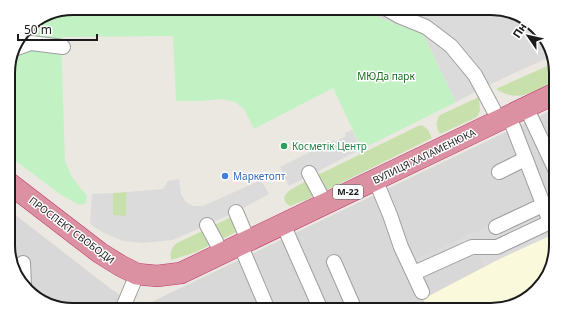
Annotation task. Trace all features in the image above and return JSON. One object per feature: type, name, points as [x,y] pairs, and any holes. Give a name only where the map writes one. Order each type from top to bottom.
[{"type":"highway","name":"ВУЛИЦЯ ХАЛАМЕНЮКА","points":[[137,274],[157,276],[181,273],[549,96]]},
{"type":"highway","name":"ПРОСПЕКТ СВОБОДИ","points":[[15,188],[108,259],[137,274]]},
{"type":"street","points":[[397,15],[426,27],[451,46],[511,114],[549,162]]},
{"type":"street","points":[[22,46],[31,43],[63,47]]},
{"type":"street","points":[[511,114],[525,159],[549,220]]},
{"type":"street","points":[[499,172],[525,159]]},
{"type":"street","points":[[310,174],[325,203]]},
{"type":"street","points":[[375,180],[394,217],[401,247],[422,292]]},
{"type":"street","points":[[496,227],[543,205]]},
{"type":"street","points":[[236,212],[237,246],[265,303]]},
{"type":"street","points":[[414,273],[472,247],[497,247],[549,222]]},
{"type":"street","points":[[283,224],[318,303]]},
{"type":"street","points":[[207,225],[237,246]]},
{"type":"street","points":[[334,262],[352,303]]},
{"type":"street","points":[[23,263],[24,275]]},
{"type":"street","points":[[125,303],[137,274]]},
{"type":"shaded area","points":[[377,15],[499,15],[513,19],[529,29],[543,47],[547,58],[482,88],[456,102],[423,34],[378,17]]},
{"type":"shaded area","points":[[549,111],[548,257],[541,274],[535,283],[517,297],[495,303],[149,303]]},
{"type":"shaded area","points":[[352,130],[361,149],[289,186],[280,167],[334,140],[335,142],[346,136],[345,133]]},
{"type":"shaded area","points":[[179,179],[181,194],[186,202],[193,206],[203,206],[261,180],[269,194],[236,212],[173,240],[142,243],[123,241],[104,233],[90,224],[92,194],[113,193],[113,215],[126,216],[127,192],[163,189],[168,181]]},
{"type":"shaded area","points":[[542,193],[549,208],[549,236],[484,266],[478,255],[470,258],[468,253],[421,275],[414,260],[536,204],[532,197]]},
{"type":"shaded area","points":[[15,215],[111,289],[132,303],[65,303],[51,299],[35,289],[21,271],[15,253]]},
{"type":"shaded area","points":[[549,236],[548,257],[541,274],[529,289],[517,297],[495,303],[425,303],[423,299],[507,255]]},
{"type":"green space","name":"МЮДа парк","points":[[65,15],[377,15],[378,17],[423,34],[456,102],[370,145],[363,145],[358,141],[333,88],[254,129],[244,109],[235,102],[221,99],[176,101],[173,36],[61,37],[65,161],[72,177],[87,196],[86,203],[79,205],[60,194],[15,160],[15,65],[23,44],[35,29],[54,18]]},
{"type":"green space","points":[[549,65],[549,84],[533,92],[519,96],[505,93],[496,89]]},
{"type":"green space","points":[[479,97],[480,111],[477,117],[440,134],[437,120],[440,115]]},
{"type":"green space","points":[[422,125],[428,130],[432,138],[325,191],[318,175]]},
{"type":"green space","points":[[307,181],[315,191],[311,198],[290,206],[285,202],[284,198],[289,191]]},
{"type":"green space","points":[[127,192],[126,216],[113,216],[113,193]]},
{"type":"green space","points":[[244,211],[250,225],[196,252],[171,260],[171,250],[177,243]]},
{"type":"place","name":"Косметік Центр","points":[[284,146]]},
{"type":"place","name":"Маркетопт","points":[[225,176]]}]
